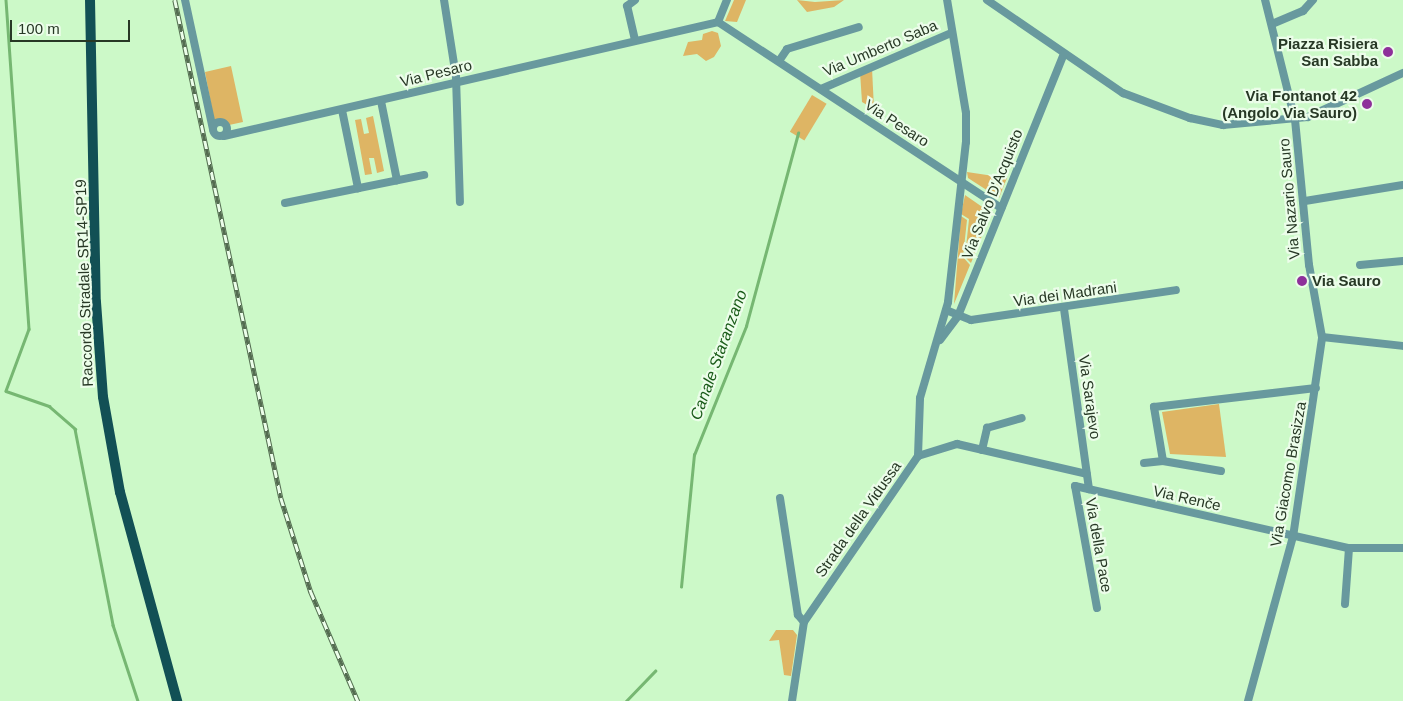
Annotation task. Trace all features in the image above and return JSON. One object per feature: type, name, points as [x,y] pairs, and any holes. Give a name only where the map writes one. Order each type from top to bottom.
[{"type":"main road","name":"Raccordo Stradale SR14-SP19","points":[[92,2],[96,302],[103,397],[120,492],[177,701]]},
{"type":"street","points":[[185,0],[213,129],[226,132]]},
{"type":"street","points":[[444,0],[455,82],[460,202]]},
{"type":"street","points":[[634,40],[627,6],[635,0]]},
{"type":"street","points":[[718,22],[727,0]]},
{"type":"street","name":"Strada della Vidussa","points":[[792,701],[804,622],[918,456],[922,387],[940,340],[946,310],[961,181],[966,112],[951,33],[947,0]]},
{"type":"street","points":[[987,0],[1123,93],[1190,118],[1223,125],[1295,120],[1374,90],[1403,73]]},
{"type":"street","name":"Via Nazario Sauro","points":[[1265,0],[1295,120],[1305,201],[1309,264],[1322,337]]},
{"type":"street","points":[[1272,24],[1303,11],[1313,0]]},
{"type":"street","name":"Via Pesaro","points":[[213,129],[219,122],[226,132],[244,131],[718,22],[1001,208]]},
{"type":"street","points":[[779,61],[787,49],[859,27]]},
{"type":"street","name":"Via Umberto Saba","points":[[821,89],[829,82],[951,33]]},
{"type":"street","name":"Via Salvo D'Acquisto","points":[[940,340],[958,316],[1064,54]]},
{"type":"street","points":[[381,101],[397,180]]},
{"type":"street","points":[[342,110],[358,188]]},
{"type":"street","points":[[286,203],[424,175]]},
{"type":"street","points":[[1305,201],[1403,185]]},
{"type":"street","points":[[1360,265],[1403,261]]},
{"type":"street","name":"Via dei Madrani","points":[[958,316],[971,320],[1064,309],[1176,290]]},
{"type":"street","name":"Via Sarajevo","points":[[1064,309],[1089,489]]},
{"type":"street","points":[[946,310],[958,316]]},
{"type":"street","points":[[1322,337],[1403,345]]},
{"type":"street","name":"Via Giacomo Brasizza","points":[[1248,701],[1293,537],[1322,337]]},
{"type":"street","points":[[1163,460],[1154,407],[1316,388]]},
{"type":"street","points":[[982,450],[987,428],[1022,418]]},
{"type":"street","points":[[918,456],[957,444],[1087,474]]},
{"type":"street","points":[[1144,463],[1163,460],[1221,471]]},
{"type":"street","name":"Via Renče","points":[[1075,486],[1293,537],[1349,548],[1403,548]]},
{"type":"street","name":"Via della Pace","points":[[1075,486],[1097,608]]},
{"type":"street","name":"Strada della Vidussa","points":[[780,498],[798,615],[804,622]]},
{"type":"street","points":[[1345,604],[1349,548]]},
{"type":"shaded area","points":[[734,0],[746,0],[737,22],[725,21]]},
{"type":"shaded area","points":[[797,0],[815,2],[844,0],[834,7],[807,12]]},
{"type":"shaded area","points":[[712,31],[718,33],[721,46],[714,57],[706,61],[697,54],[683,56],[688,42],[702,40],[703,34]]},
{"type":"shaded area","points":[[231,66],[243,122],[229,125],[214,120],[205,72]]},
{"type":"shaded area","points":[[872,68],[874,109],[862,102],[860,72]]},
{"type":"shaded area","points":[[812,95],[827,104],[804,141],[790,132]]},
{"type":"shaded area","points":[[373,116],[384,171],[377,173],[374,158],[369,158],[372,174],[365,175],[355,120],[361,119],[364,134],[369,133],[366,118]]},
{"type":"shaded area","points":[[967,172],[1007,178],[999,198],[968,178]]},
{"type":"shaded area","points":[[965,195],[991,213],[971,263],[965,257],[969,219],[961,214]]},
{"type":"shaded area","points":[[961,216],[967,220],[963,257],[970,265],[954,304]]},
{"type":"shaded area","points":[[1219,404],[1226,457],[1170,454],[1162,412]]},
{"type":"shaded area","points":[[776,630],[793,630],[797,635],[791,676],[784,675],[779,640],[769,641]]},
{"type":"waterway","points":[[6,0],[29,329],[6,391],[49,406],[75,429],[113,625],[138,701]]},
{"type":"waterway","name":"Canale Staranzano","points":[[681,587],[694,455],[746,326],[798,133]]},
{"type":"waterway","name":"Canale Staranzano","points":[[626,701],[655,671]]},
{"type":"railway","points":[[175,0],[281,498],[311,592],[358,701]]},
{"type":"place","name":"Piazza Risiera San Sabba","points":[[1388,52]]},
{"type":"place","name":"Via Fontanot 42 (Angolo Via Sauro)","points":[[1367,104]]},
{"type":"place","name":"Via Sauro","points":[[1302,281]]}]
